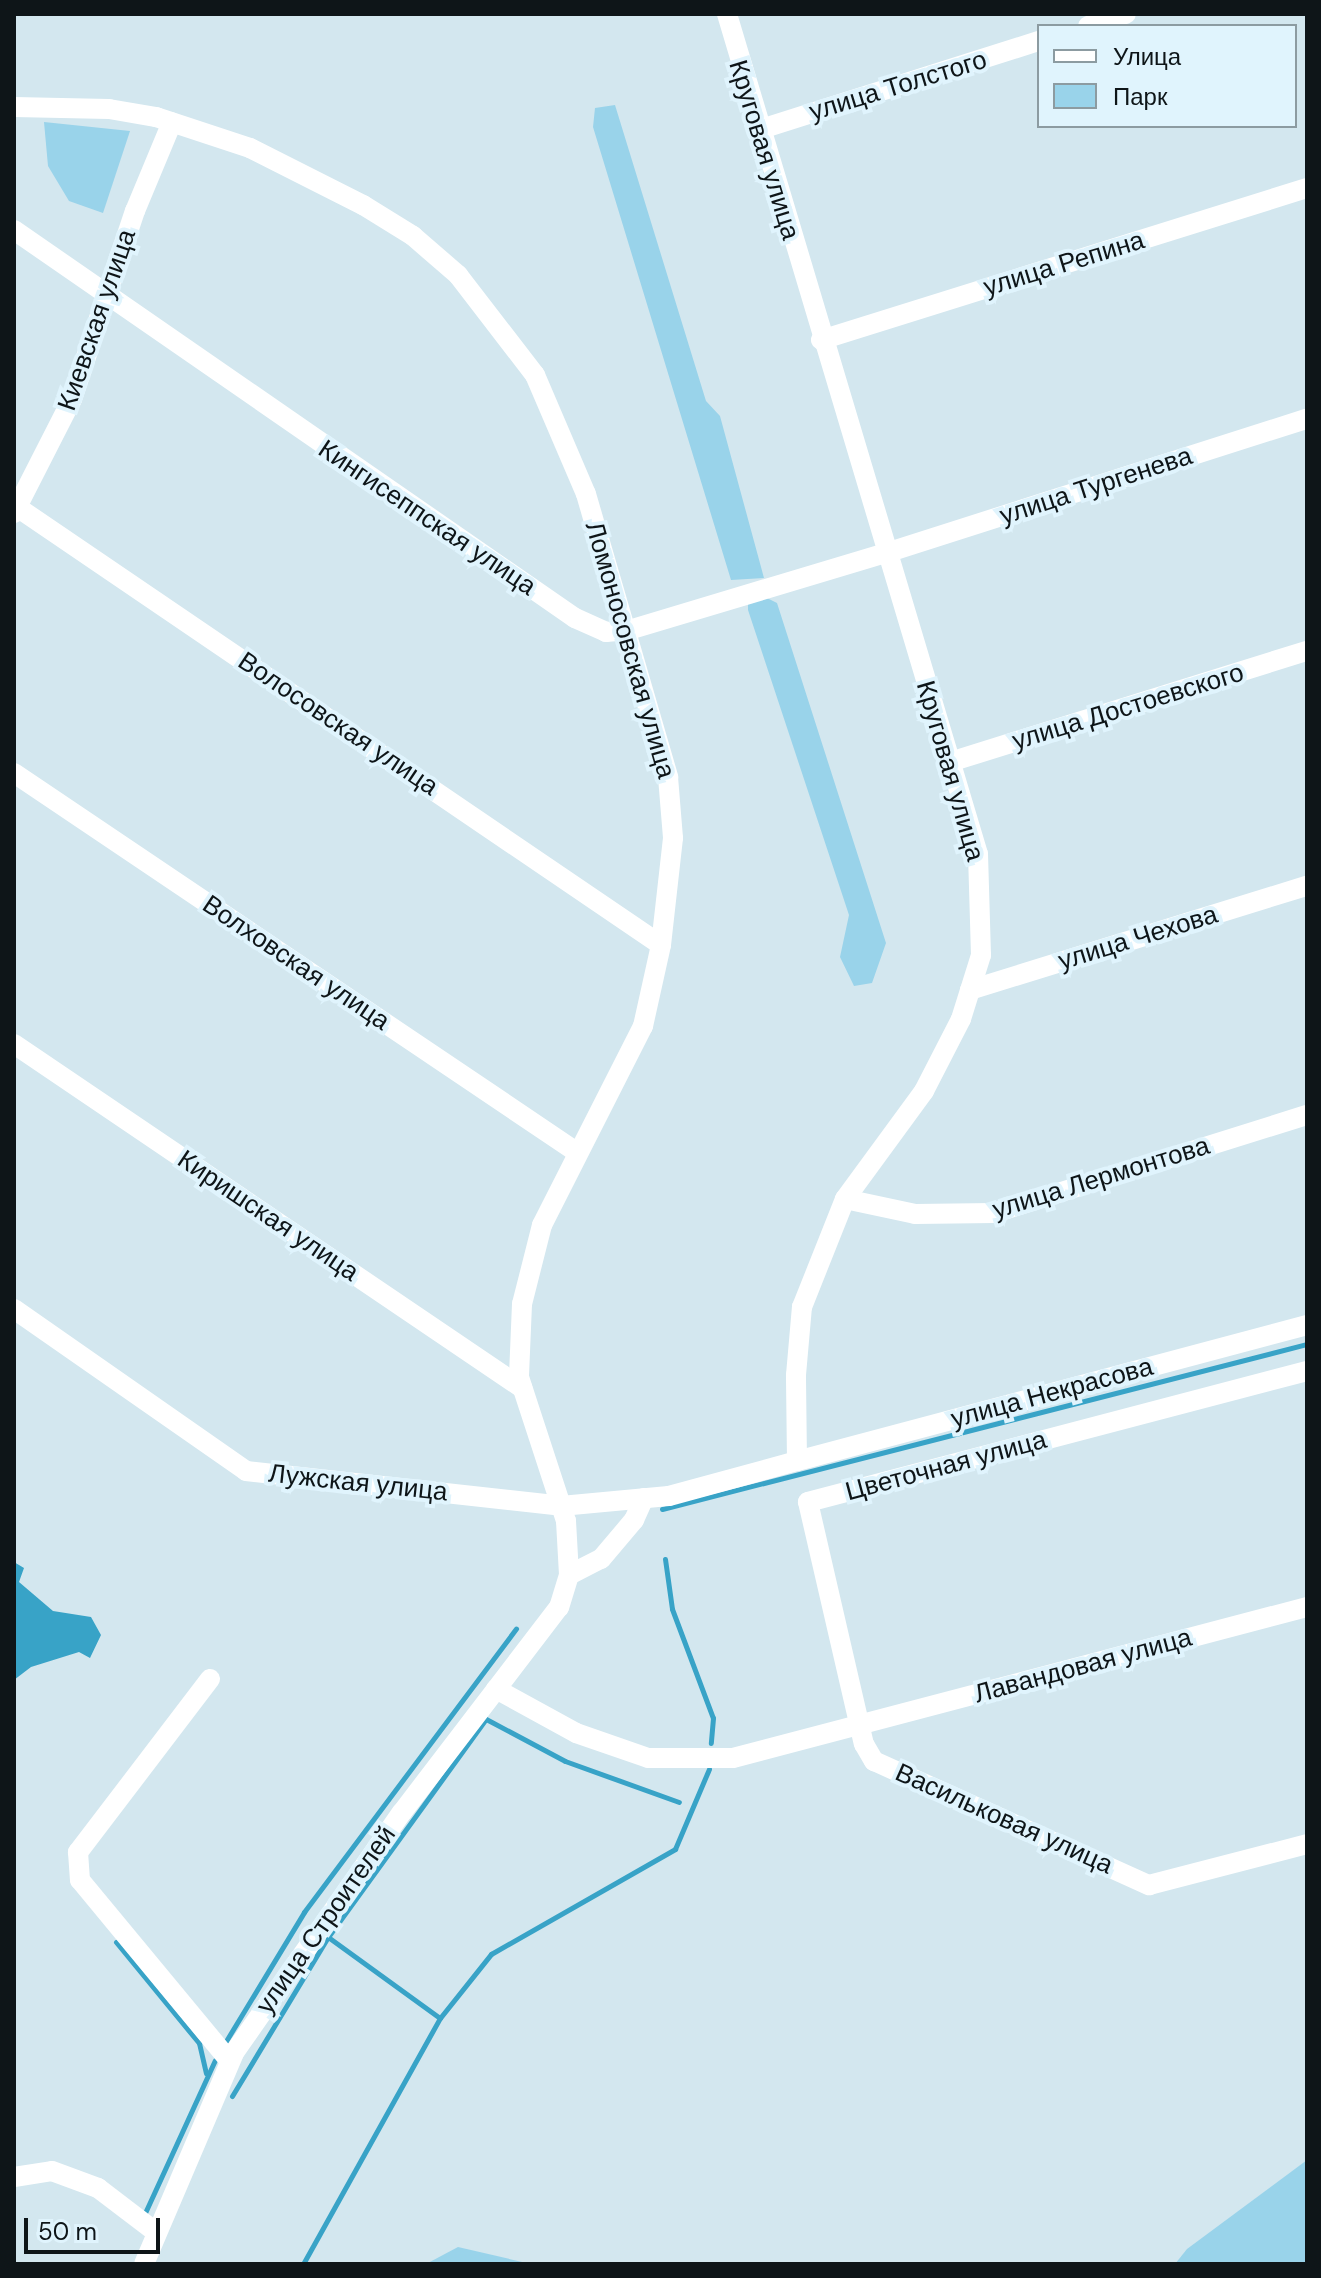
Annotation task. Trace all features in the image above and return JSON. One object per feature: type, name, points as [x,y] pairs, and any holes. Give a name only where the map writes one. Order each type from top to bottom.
[{"type":"street","name":"Круговая улица","points":[[727,14],[758,130],[978,854],[981,955],[970,990],[924,1091],[845,1199],[802,1307],[796,1375],[797,1461]]},
{"type":"street","points":[[1094,24],[1126,14]]},
{"type":"street","name":"улица Толстого","points":[[758,130],[1037,42]]},
{"type":"street","name":"Ломоносовская улица","points":[[14,107],[109,109],[172,122],[250,148],[363,205],[413,236],[458,275],[535,375],[555,413],[629,630],[668,777],[673,838],[661,945],[643,1026],[542,1225],[522,1304],[522,1388],[561,1506],[569,1575],[559,1607]]},
{"type":"street","name":"Киевская улица","points":[[15,508],[72,399],[110,297],[135,211],[172,122]]},
{"type":"street","name":"улица Репина","points":[[821,340],[1307,188]]},
{"type":"street","name":"Кингисеппская улица","points":[[14,230],[575,618],[606,632],[629,630],[886,553]]},
{"type":"street","name":"улица Тургенева","points":[[886,553],[1307,419]]},
{"type":"street","name":"Волосовская улица","points":[[15,508],[661,945]]},
{"type":"street","name":"улица Достоевского","points":[[950,762],[1307,651]]},
{"type":"street","name":"Волховская улица","points":[[14,773],[578,1153]]},
{"type":"street","name":"улица Чехова","points":[[970,990],[1307,886]]},
{"type":"street","name":"Киришская улица","points":[[14,1044],[522,1388]]},
{"type":"street","name":"улица Лермонтова","points":[[845,1199],[915,1214],[994,1213],[1307,1115]]},
{"type":"street","name":"Лужская улица","points":[[14,1309],[246,1471],[561,1506]]},
{"type":"street","name":"улица Некрасова","points":[[797,1461],[1307,1325]]},
{"type":"street","name":"Цветочная улица","points":[[860,1726],[808,1502],[1307,1371]]},
{"type":"street","points":[[561,1506],[669,1496],[797,1461]]},
{"type":"street","points":[[569,1575],[601,1559],[634,1520],[644,1498]]},
{"type":"street","name":"улица Строителей","points":[[144,2264],[230,2061],[402,1812],[559,1607]]},
{"type":"street","name":"Лавандовая улица","points":[[860,1726],[1307,1607]]},
{"type":"street","points":[[210,1679],[78,1852],[80,1880],[230,2061]]},
{"type":"street","points":[[496,1689],[576,1733],[648,1758],[733,1758],[860,1726]]},
{"type":"street","name":"Васильковая улица","points":[[860,1726],[874,1761],[1149,1885],[1307,1844]]},
{"type":"street","points":[[14,2177],[52,2171],[98,2188],[157,2233]]},
{"type":"green space","points":[[615,105],[706,401],[720,416],[764,578],[731,580],[593,127],[595,108]]},
{"type":"green space","points":[[44,122],[130,131],[103,213],[69,201],[48,166]]},
{"type":"green space","points":[[767,598],[777,603],[886,943],[872,983],[854,986],[840,957],[849,915],[748,610],[748,603]]},
{"type":"green space","points":[[1307,2160],[1307,2264],[1175,2264],[1187,2249]]},
{"type":"green space","points":[[458,2247],[531,2264],[426,2264]]},
{"type":"shaded area","points":[[14,1562],[24,1568],[19,1582],[53,1611],[91,1617],[101,1635],[90,1658],[79,1652],[31,1667],[14,1680]]},
{"type":"waterway","points":[[662,1509],[1307,1344]]},
{"type":"waterway","points":[[665,1559],[672,1609],[713,1718],[711,1743]]},
{"type":"waterway","points":[[226,2041],[304,1912],[516,1629]]},
{"type":"waterway","points":[[232,2096],[328,1937],[486,1719],[565,1761],[679,1802]]},
{"type":"waterway","points":[[303,2264],[440,2018],[491,1954],[675,1849],[709,1769]]},
{"type":"waterway","points":[[328,1937],[440,2018]]},
{"type":"waterway","points":[[116,1942],[199,2043],[206,2073]]},
{"type":"waterway","points":[[144,2215],[215,2060]]}]
